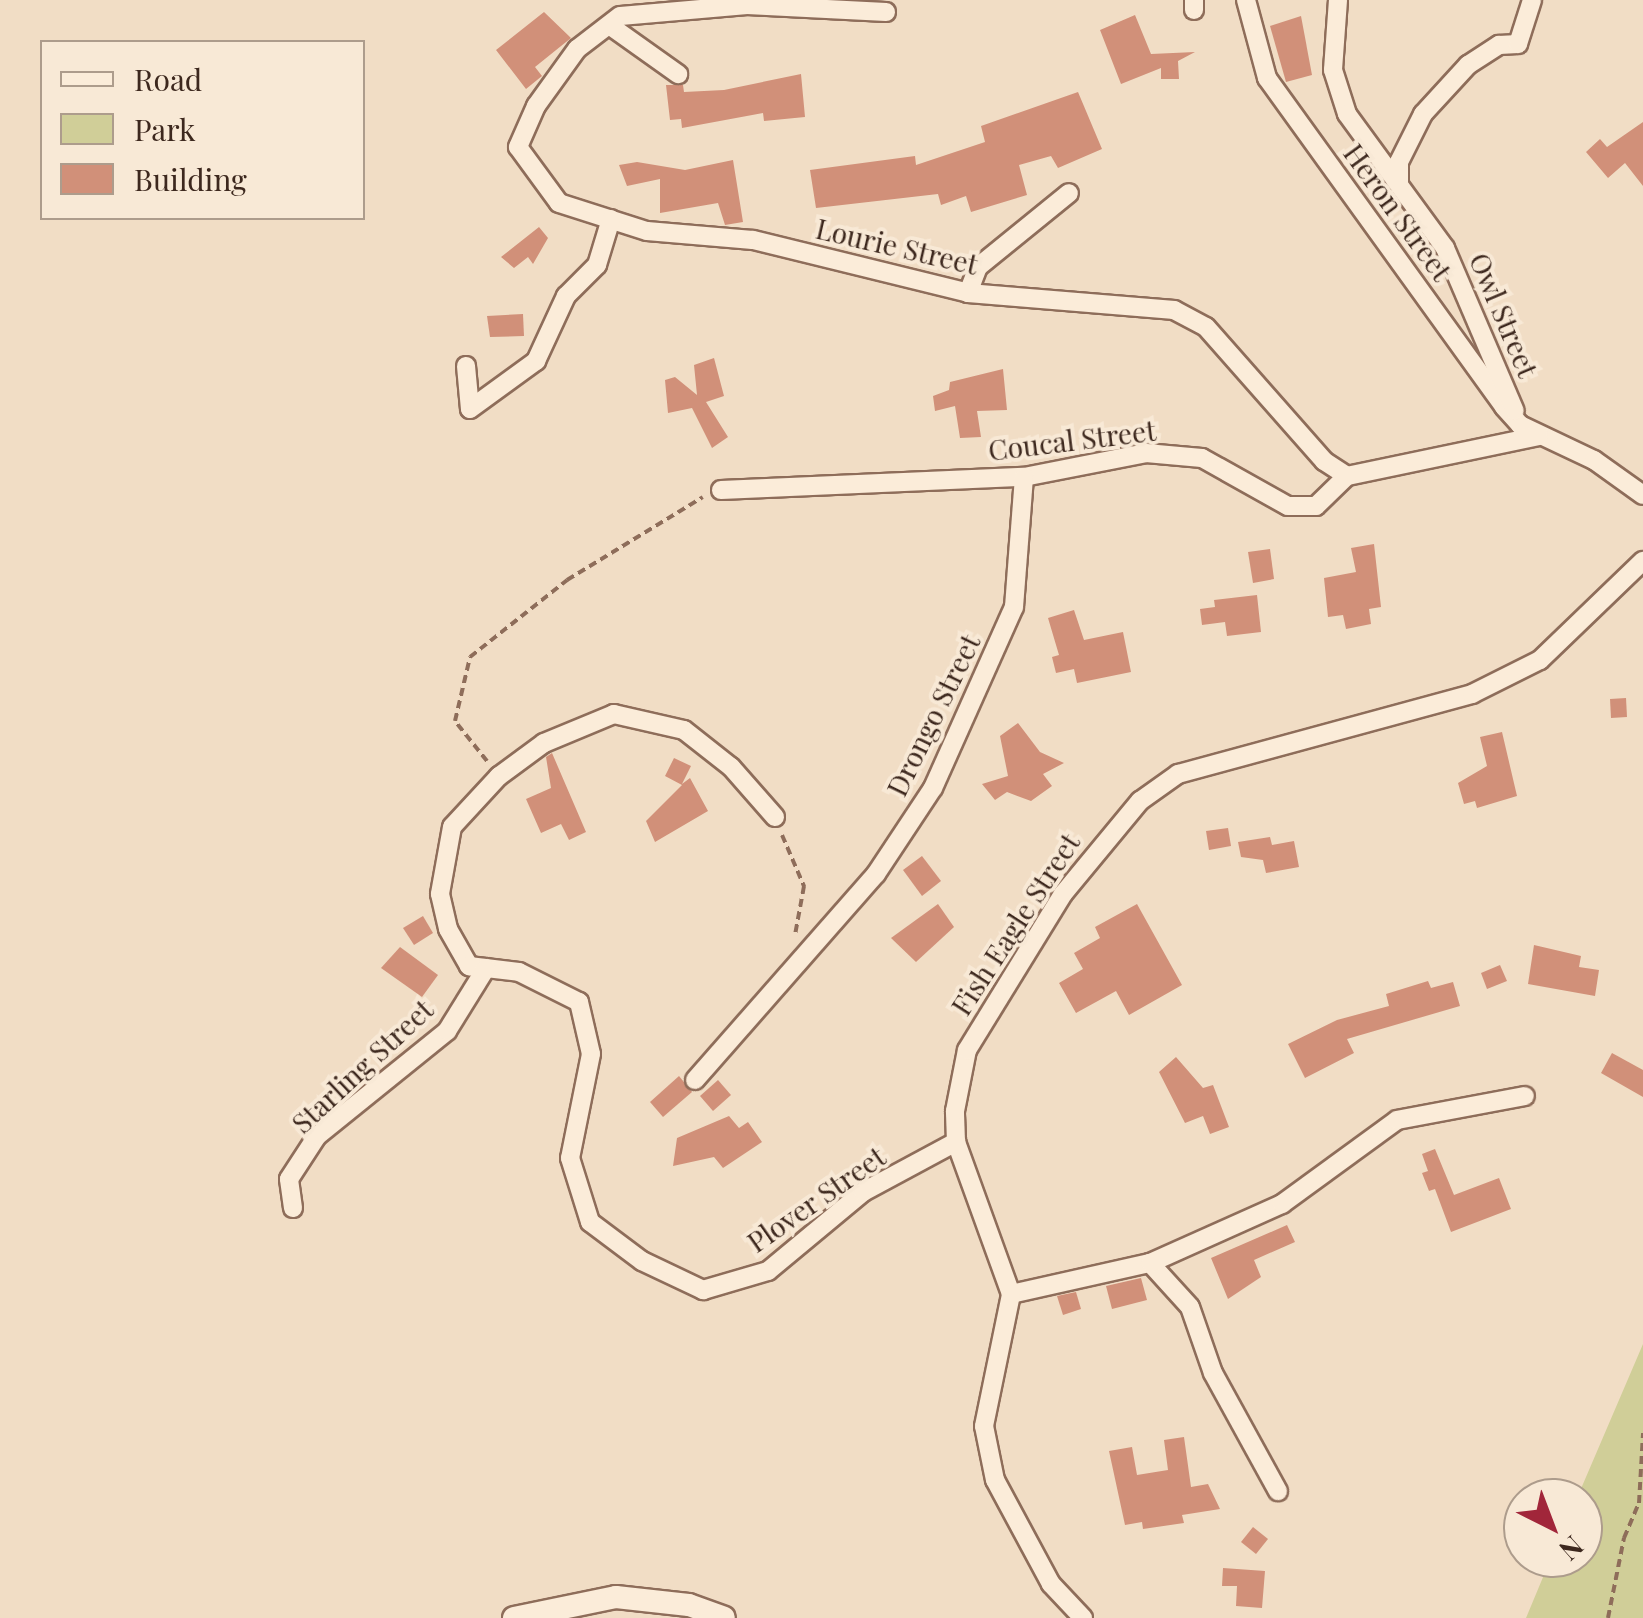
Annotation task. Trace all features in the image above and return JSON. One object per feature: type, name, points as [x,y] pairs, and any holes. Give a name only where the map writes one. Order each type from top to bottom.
[{"type":"street","name":"Heron Street","points":[[1246,0],[1267,78],[1520,426],[1538,436]]},
{"type":"street","name":"Owl Street","points":[[1338,0],[1334,70],[1347,114],[1445,248],[1520,426]]},
{"type":"street","points":[[1399,184],[1399,162],[1423,114],[1468,64],[1500,45],[1518,44],[1532,0]]},
{"type":"street","name":"Lourie Street","points":[[886,12],[748,5],[620,16],[577,49],[536,106],[518,147],[559,203],[647,231],[753,240],[968,293],[1174,310],[1206,327],[1324,460],[1347,476]]},
{"type":"street","points":[[609,25],[678,74]]},
{"type":"street","points":[[968,293],[978,267],[1069,192]]},
{"type":"street","points":[[466,366],[470,409],[536,361],[566,296],[597,265],[610,219]]},
{"type":"street","points":[[1347,476],[1538,436],[1594,460],[1643,495]]},
{"type":"street","name":"Coucal Street","points":[[720,490],[1024,477],[1146,453],[1202,458],[1288,506],[1316,506],[1347,476]]},
{"type":"street","name":"Drongo Street","points":[[695,1080],[876,874],[933,788],[1014,607],[1024,477]]},
{"type":"street","name":"Fish Eagle Street","points":[[1011,1294],[956,1142],[955,1111],[968,1050],[1062,894],[1140,802],[1178,774],[1472,694],[1540,660],[1643,561]]},
{"type":"street","name":"Plover Street","points":[[774,817],[732,767],[684,730],[614,714],[544,742],[499,776],[452,828],[440,894],[448,929],[469,966],[519,972],[579,1002],[591,1054],[570,1158],[590,1222],[642,1261],[703,1290],[768,1271],[863,1192],[956,1142]]},
{"type":"street","name":"Starling Street","points":[[293,1208],[289,1180],[317,1136],[447,1031],[486,968]]},
{"type":"street","points":[[1083,1618],[1051,1584],[995,1480],[984,1426],[1011,1294],[1150,1264],[1282,1204],[1397,1120],[1525,1096]]},
{"type":"street","points":[[1150,1264],[1190,1307],[1213,1373],[1278,1491]]},
{"type":"street","points":[[514,1618],[616,1597],[688,1605],[724,1618]]},
{"type":"path","points":[[499,776],[455,721],[470,656],[567,580],[678,507],[720,490]]},
{"type":"path","points":[[774,817],[804,886],[795,937]]},
{"type":"path","points":[[1608,1618],[1624,1538],[1640,1503],[1643,1434]]},
{"type":"green space","points":[[1643,1344],[1643,1618],[1526,1618],[1543,1578],[1603,1578],[1603,1478],[1586,1478]]},
{"type":"building","points":[[544,12],[571,38],[535,67],[542,76],[526,89],[496,50]]},
{"type":"building","points":[[1135,15],[1151,54],[1195,52],[1178,61],[1179,79],[1161,79],[1161,68],[1121,84],[1100,30]]},
{"type":"building","points":[[1301,16],[1312,75],[1286,82],[1270,26]]},
{"type":"building","points":[[801,74],[805,117],[764,121],[763,113],[682,128],[681,119],[670,120],[666,85],[683,85],[684,92],[724,90]]},
{"type":"building","points":[[1078,92],[1102,149],[1058,168],[1051,156],[1019,165],[1027,195],[971,212],[966,196],[941,205],[938,194],[816,208],[810,170],[915,156],[916,165],[985,142],[981,126]]},
{"type":"building","points":[[1643,122],[1643,186],[1625,163],[1608,178],[1586,152],[1600,139],[1607,147]]},
{"type":"building","points":[[733,160],[743,222],[725,225],[718,203],[660,213],[660,179],[627,186],[619,165],[637,162],[685,170]]},
{"type":"building","points":[[539,227],[548,238],[533,264],[528,257],[514,268],[501,257]]},
{"type":"building","points":[[523,314],[524,336],[490,337],[487,316]]},
{"type":"building","points":[[714,358],[724,396],[706,402],[728,437],[712,448],[692,408],[668,413],[665,380],[675,377],[697,395],[694,365]]},
{"type":"building","points":[[1003,369],[1007,410],[977,411],[981,437],[960,438],[955,406],[935,411],[933,396],[949,390],[950,382]]},
{"type":"building","points":[[1374,544],[1381,607],[1369,609],[1371,624],[1346,629],[1343,615],[1328,617],[1324,578],[1356,572],[1351,548]]},
{"type":"building","points":[[1270,549],[1274,579],[1253,583],[1248,552]]},
{"type":"building","points":[[1257,595],[1261,632],[1227,636],[1225,622],[1202,625],[1200,609],[1215,607],[1214,600]]},
{"type":"building","points":[[1074,610],[1084,640],[1123,632],[1131,672],[1077,683],[1074,669],[1056,673],[1052,657],[1059,655],[1048,618]]},
{"type":"building","points":[[1626,698],[1627,717],[1611,718],[1610,699]]},
{"type":"building","points":[[1018,723],[1040,752],[1064,763],[1043,774],[1052,786],[1031,801],[1007,792],[995,800],[982,784],[1008,776],[1000,736]]},
{"type":"building","points":[[1502,732],[1517,796],[1477,808],[1475,801],[1464,804],[1458,783],[1487,766],[1480,737]]},
{"type":"building","points":[[552,753],[586,832],[569,840],[561,824],[541,833],[526,799],[551,788],[546,757]]},
{"type":"building","points":[[674,758],[691,766],[682,784],[690,778],[708,811],[655,842],[646,821],[682,785],[665,776]]},
{"type":"building","points":[[1228,828],[1231,846],[1209,850],[1206,831]]},
{"type":"building","points":[[1270,837],[1272,845],[1294,841],[1299,867],[1266,873],[1263,860],[1241,857],[1238,842]]},
{"type":"building","points":[[922,856],[941,881],[922,896],[903,870]]},
{"type":"building","points":[[938,904],[954,927],[916,962],[891,938]]},
{"type":"building","points":[[1137,904],[1182,985],[1129,1015],[1116,991],[1076,1013],[1059,983],[1083,969],[1074,953],[1100,938],[1095,927]]},
{"type":"building","points":[[423,916],[433,933],[414,945],[403,928]]},
{"type":"building","points":[[1534,945],[1581,956],[1579,967],[1599,970],[1595,996],[1528,984]]},
{"type":"building","points":[[400,947],[438,975],[422,997],[381,968]]},
{"type":"building","points":[[1500,965],[1507,981],[1487,989],[1481,973]]},
{"type":"building","points":[[1428,981],[1431,988],[1453,982],[1460,1006],[1347,1039],[1354,1053],[1305,1078],[1288,1044],[1337,1020],[1389,1006],[1386,994]]},
{"type":"building","points":[[1612,1053],[1643,1070],[1643,1097],[1601,1073]]},
{"type":"building","points":[[1176,1057],[1203,1088],[1213,1085],[1229,1127],[1210,1134],[1203,1116],[1185,1123],[1159,1072]]},
{"type":"building","points":[[679,1076],[692,1092],[663,1117],[650,1102]]},
{"type":"building","points":[[718,1080],[731,1095],[713,1111],[700,1096]]},
{"type":"building","points":[[729,1116],[739,1128],[748,1122],[762,1142],[723,1168],[714,1157],[673,1166],[677,1138]]},
{"type":"building","points":[[1435,1149],[1454,1195],[1499,1178],[1511,1209],[1451,1232],[1435,1189],[1429,1191],[1422,1173],[1428,1171],[1422,1154]]},
{"type":"building","points":[[1287,1225],[1295,1242],[1254,1260],[1261,1277],[1228,1299],[1211,1258]]},
{"type":"building","points":[[1141,1278],[1147,1300],[1112,1309],[1106,1286]]},
{"type":"building","points":[[1076,1292],[1081,1309],[1063,1315],[1057,1296]]},
{"type":"building","points":[[1184,1437],[1191,1487],[1208,1484],[1220,1509],[1182,1515],[1184,1523],[1143,1529],[1142,1522],[1125,1525],[1109,1451],[1132,1447],[1137,1475],[1168,1470],[1164,1440]]},
{"type":"building","points":[[1253,1527],[1268,1539],[1256,1554],[1241,1542]]},
{"type":"building","points":[[1223,1568],[1265,1571],[1262,1608],[1236,1606],[1237,1586],[1222,1586]]}]
